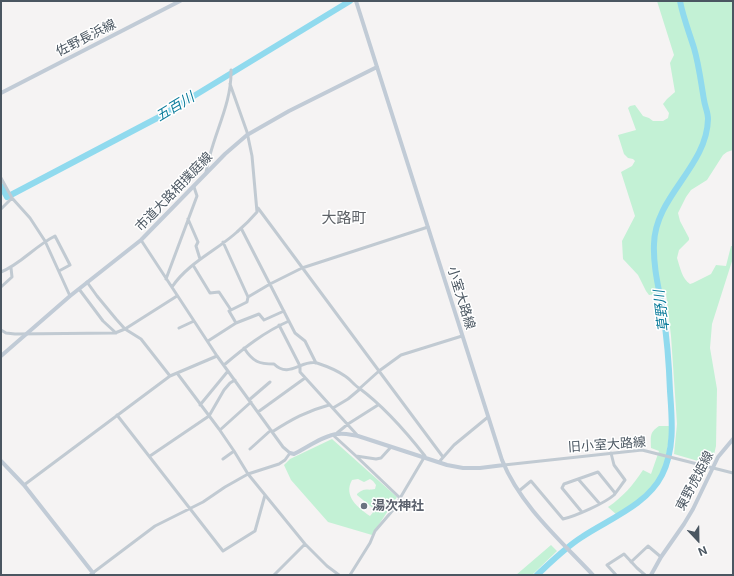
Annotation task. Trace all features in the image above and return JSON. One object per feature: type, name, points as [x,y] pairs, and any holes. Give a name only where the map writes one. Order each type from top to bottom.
[{"type":"main road","name":"佐野長浜線","points":[[1,93],[180,1]]},
{"type":"main road","name":"小室大路線","points":[[356,1],[504,465],[519,491],[535,512],[593,575]]},
{"type":"main road","name":"市道大路相撲庭線","points":[[1,356],[70,296],[141,240],[225,154],[247,135],[289,111],[377,67]]},
{"type":"main road","points":[[290,453],[294,454],[335,434],[358,436],[447,465],[463,468],[480,468],[504,465]]},
{"type":"main road","name":"東野虎姫線","points":[[651,575],[661,557],[684,524],[718,457],[733,439]]},
{"type":"main road","points":[[1,461],[24,485],[92,574]]},
{"type":"street","points":[[206,173],[208,162],[227,103],[231,70]]},
{"type":"street","points":[[230,84],[247,135],[252,156],[258,208],[443,457]]},
{"type":"street","points":[[1,178],[12,198],[30,218],[45,241],[70,296]]},
{"type":"street","points":[[166,279],[197,196],[194,187]]},
{"type":"street","points":[[1,209],[12,198]]},
{"type":"street","points":[[172,287],[175,282],[200,259],[241,228],[257,212],[258,208]]},
{"type":"street","points":[[188,219],[198,242],[196,246],[200,259]]},
{"type":"street","points":[[241,228],[295,333],[305,341],[316,363]]},
{"type":"street","points":[[231,310],[247,302],[248,297],[302,268],[428,228]]},
{"type":"street","points":[[1,272],[11,268],[45,241],[55,236],[70,265],[59,271]]},
{"type":"street","points":[[92,574],[155,526],[203,502],[248,474],[279,464],[290,453],[283,447],[217,356],[141,240]]},
{"type":"street","points":[[223,242],[248,297]]},
{"type":"street","points":[[193,265],[210,293],[219,292],[231,310],[229,311],[236,323]]},
{"type":"street","points":[[1,287],[12,277],[11,268]]},
{"type":"street","points":[[87,282],[125,329],[141,339],[170,376]]},
{"type":"street","points":[[79,289],[103,321],[116,333]]},
{"type":"street","points":[[1,330],[6,333],[15,334],[116,333],[125,329],[177,296]]},
{"type":"street","points":[[208,341],[236,323],[259,314],[264,320],[284,311]]},
{"type":"street","points":[[179,328],[194,321]]},
{"type":"street","points":[[224,365],[260,337],[279,325],[289,321]]},
{"type":"street","points":[[279,325],[300,366],[300,372],[358,436]]},
{"type":"street","points":[[333,408],[348,399],[379,371],[401,355],[462,336]]},
{"type":"street","points":[[244,348],[248,354],[261,364],[274,364],[279,369],[290,370],[300,366],[316,363],[344,375],[378,405],[417,445],[425,456],[393,510],[375,531],[370,543],[350,575]]},
{"type":"street","points":[[24,485],[170,376],[217,356]]},
{"type":"street","points":[[200,405],[228,371]]},
{"type":"street","points":[[177,373],[220,430],[248,474],[265,496],[305,544],[327,566],[339,575]]},
{"type":"street","points":[[258,412],[305,378]]},
{"type":"street","points":[[150,456],[209,416],[224,390],[230,382],[235,380]]},
{"type":"street","points":[[220,430],[270,382]]},
{"type":"street","points":[[250,449],[272,431],[286,422],[308,411],[330,405]]},
{"type":"street","points":[[378,405],[335,434],[400,498]]},
{"type":"street","points":[[117,415],[223,551],[255,531],[265,496]]},
{"type":"street","points":[[439,462],[454,445],[488,418]]},
{"type":"street","points":[[356,456],[376,459],[381,458],[391,447]]},
{"type":"street","name":"旧小室大路線","points":[[504,465],[642,450],[733,473]]},
{"type":"street","points":[[223,459],[234,451]]},
{"type":"street","points":[[519,491],[531,481],[563,518],[573,516],[607,500],[616,493],[625,480],[614,465],[612,453]]},
{"type":"street","points":[[581,512],[562,488],[564,484],[579,480],[598,472],[616,493]]},
{"type":"street","points":[[579,480],[599,503]]},
{"type":"street","points":[[274,575],[305,544]]},
{"type":"street","points":[[631,562],[648,546],[661,557]]},
{"type":"street","points":[[616,575],[607,565],[624,554],[645,575]]},
{"type":"green space","points":[[657,1],[733,1],[733,150],[723,155],[707,180],[691,190],[678,213],[689,240],[679,250],[677,258],[683,276],[690,284],[711,274],[716,265],[726,266],[731,246],[733,246],[733,258],[712,324],[710,348],[717,389],[716,446],[713,459],[705,463],[674,454],[677,424],[671,336],[666,293],[649,295],[638,275],[623,259],[622,241],[635,216],[621,172],[632,166],[635,161],[628,158],[624,154],[618,135],[636,130],[628,108],[630,106],[635,105],[643,116],[653,121],[663,121],[668,118],[669,113],[663,104],[675,92],[670,63],[674,55]]},
{"type":"green space","points":[[659,426],[670,426],[667,452],[658,478],[646,492],[617,515],[608,507],[627,490],[643,470],[651,474],[659,451],[651,448],[651,435]]},
{"type":"green space","points":[[332,439],[397,497],[372,535],[328,522],[291,480],[284,465],[290,459]],"holes":[[[358,479],[364,482],[370,479],[376,485],[375,489],[364,490],[357,494],[375,510],[370,516],[353,501],[349,491],[352,480]]]},
{"type":"green space","points":[[551,545],[557,551],[532,575],[516,575]]},
{"type":"waterway","name":"五百川","points":[[1,186],[7,197],[161,116],[350,1]]},
{"type":"waterway","name":"草野川","points":[[537,575],[576,541],[637,503],[647,495],[662,475],[669,455],[672,423],[667,341],[655,270],[654,244],[657,227],[663,211],[699,152],[705,136],[708,119],[696,54],[684,19],[680,1]]},
{"type":"place","name":"湯次神社","points":[[364,506]]},
{"type":"district","name":"大路町","points":[[344,218]]}]
